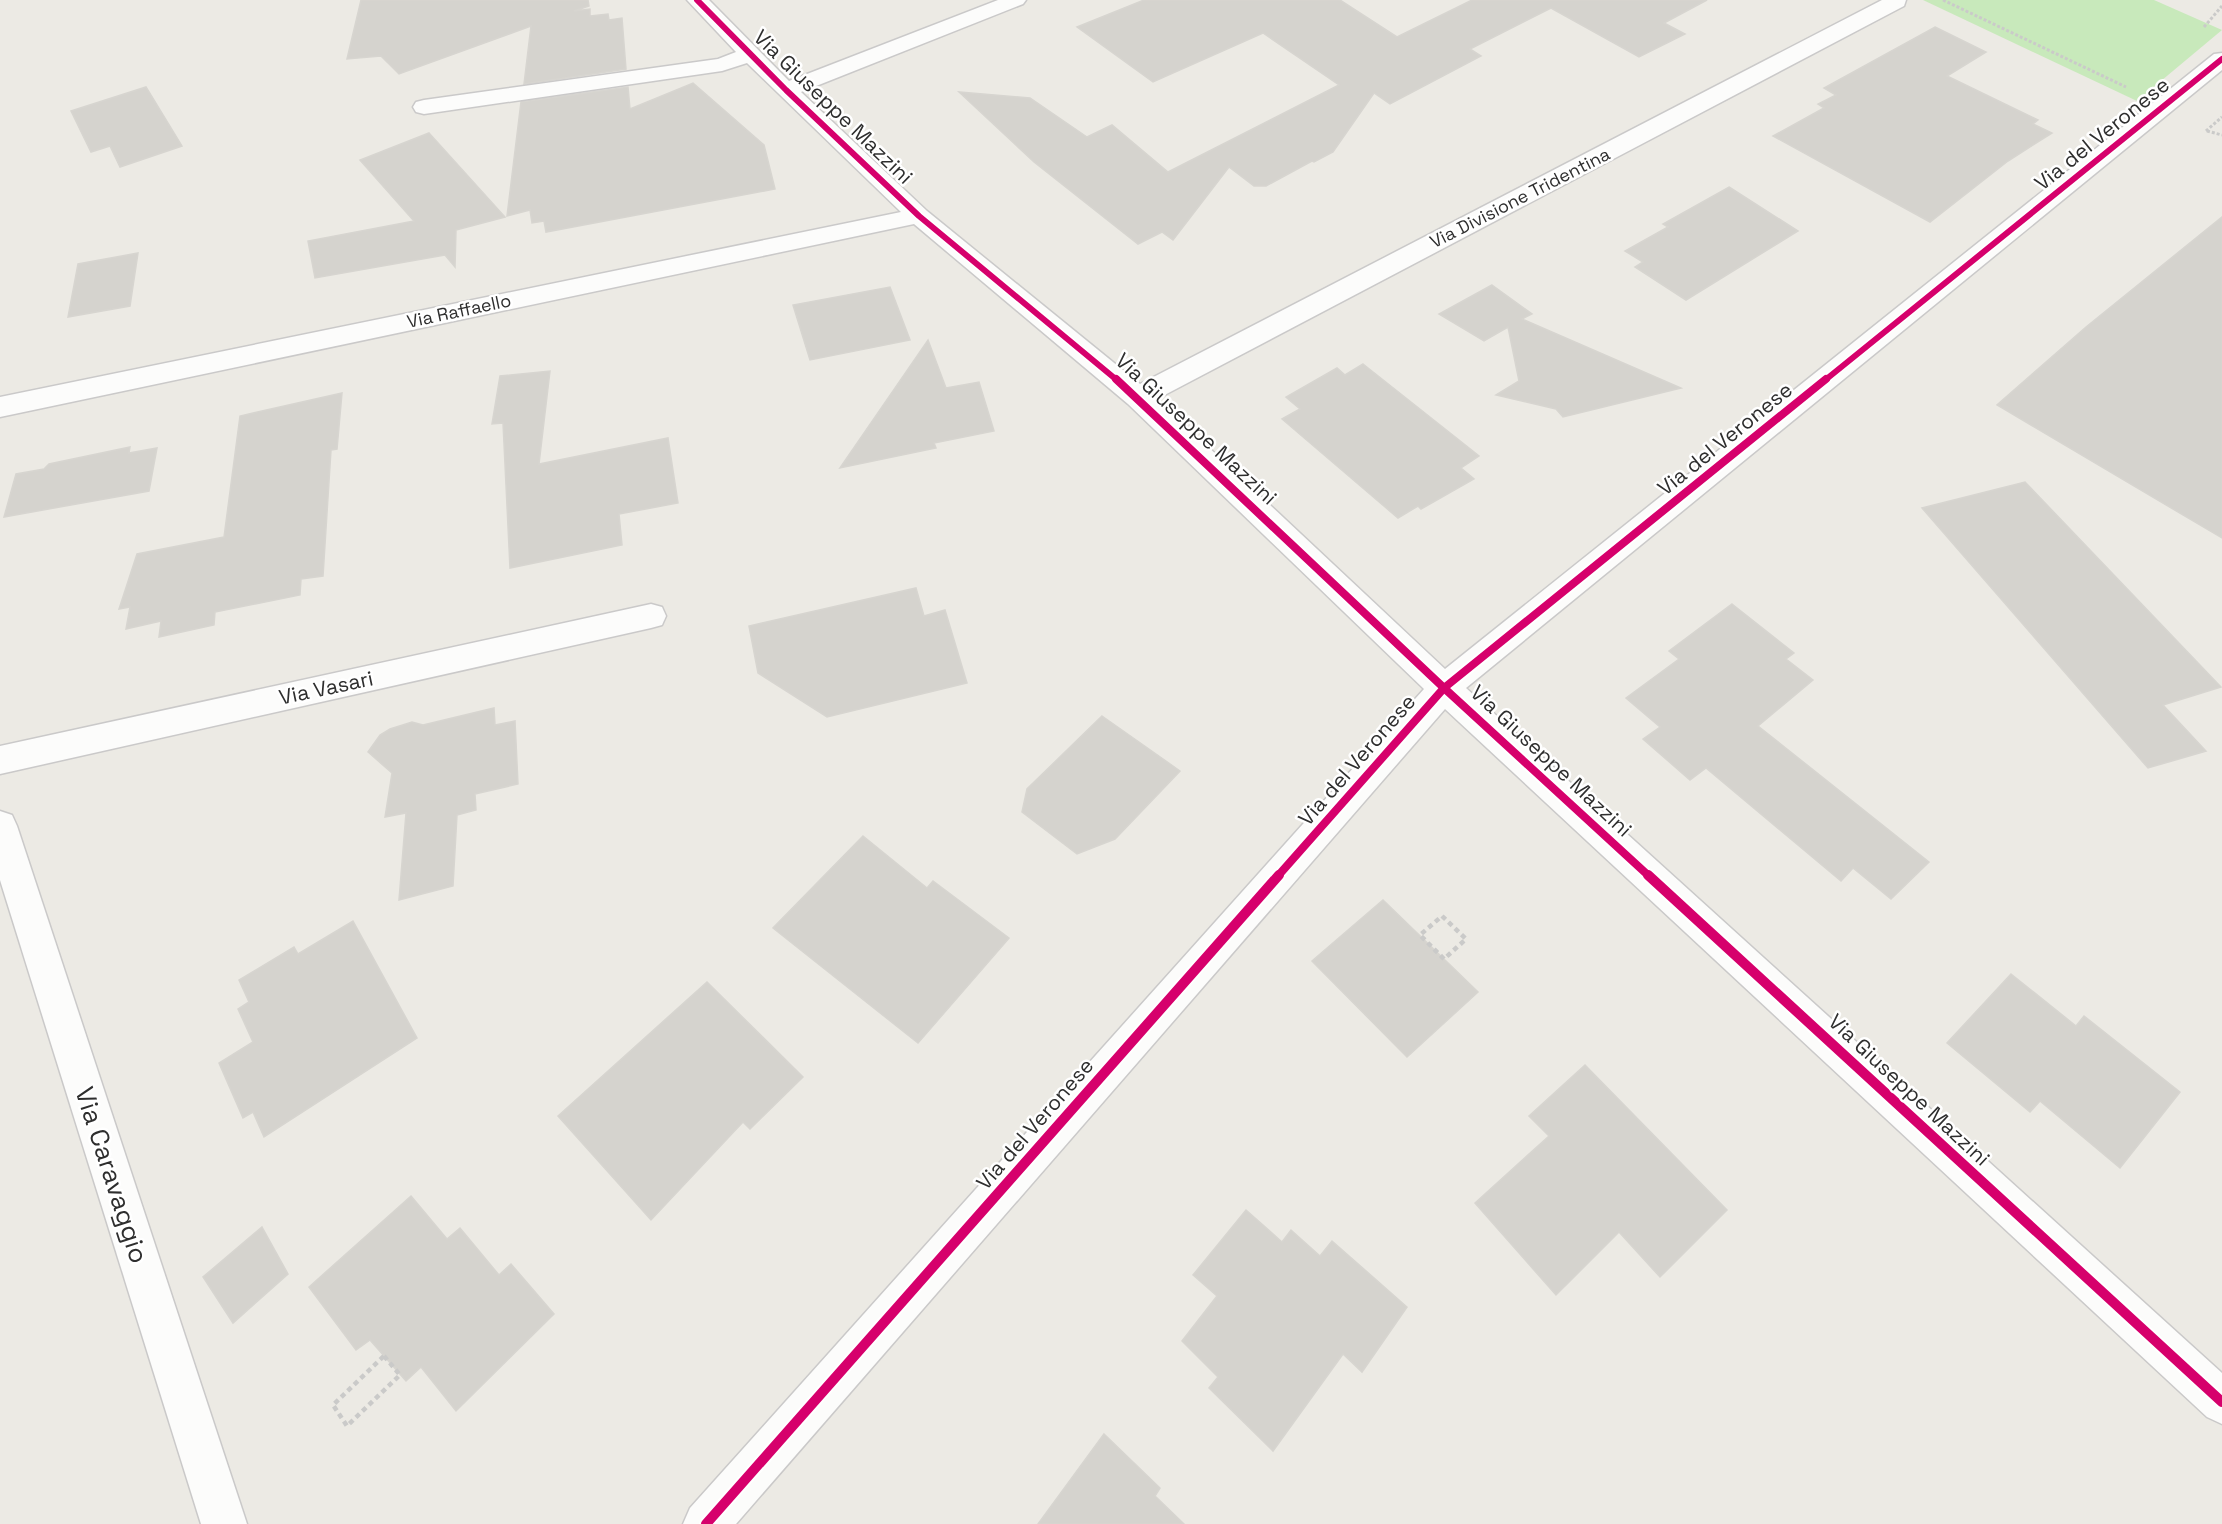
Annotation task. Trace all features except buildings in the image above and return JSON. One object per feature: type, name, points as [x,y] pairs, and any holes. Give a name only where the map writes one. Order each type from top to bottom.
[{"type":"street","name":"Via Giuseppe Mazzini","points":[[697,0],[786,90],[919,216],[1138,397],[1444,688],[2222,1402]]},
{"type":"street","points":[[786,90],[1017,0]]},
{"type":"street","name":"Via Divisione Tridentina","points":[[1138,397],[1897,2],[1892,0]]},
{"type":"street","name":"Via Giuseppe Mazzini","points":[[424,107],[722,65],[750,54]]},
{"type":"street","name":"Via del Veronese","points":[[706,1524],[1444,688],[2222,59]]},
{"type":"street","name":"Via Raffaello","points":[[0,407],[919,216]]},
{"type":"street","name":"Via Vasari","points":[[0,759],[651,616]]},
{"type":"street","name":"Via Caravaggio","points":[[0,826],[224,1524]]},
{"type":"path","points":[[1944,0],[2130,89]]},
{"type":"path","points":[[2199,32],[2222,6]]},
{"type":"path","points":[[2222,117],[2206,131],[2222,135]]},
{"type":"path","points":[[1442,916],[1466,939],[1444,959],[1420,935],[1442,916]]},
{"type":"path","points":[[384,1356],[400,1375],[347,1426],[333,1405],[384,1356]]},
{"type":"green space","points":[[1923,0],[2154,0],[2222,30],[2137,101]]},
{"type":"cycle path","points":[[697,0],[786,90],[919,216],[1138,397],[1444,688],[2222,1402]]},
{"type":"cycle path","points":[[706,1524],[1444,688],[2222,59]]}]
